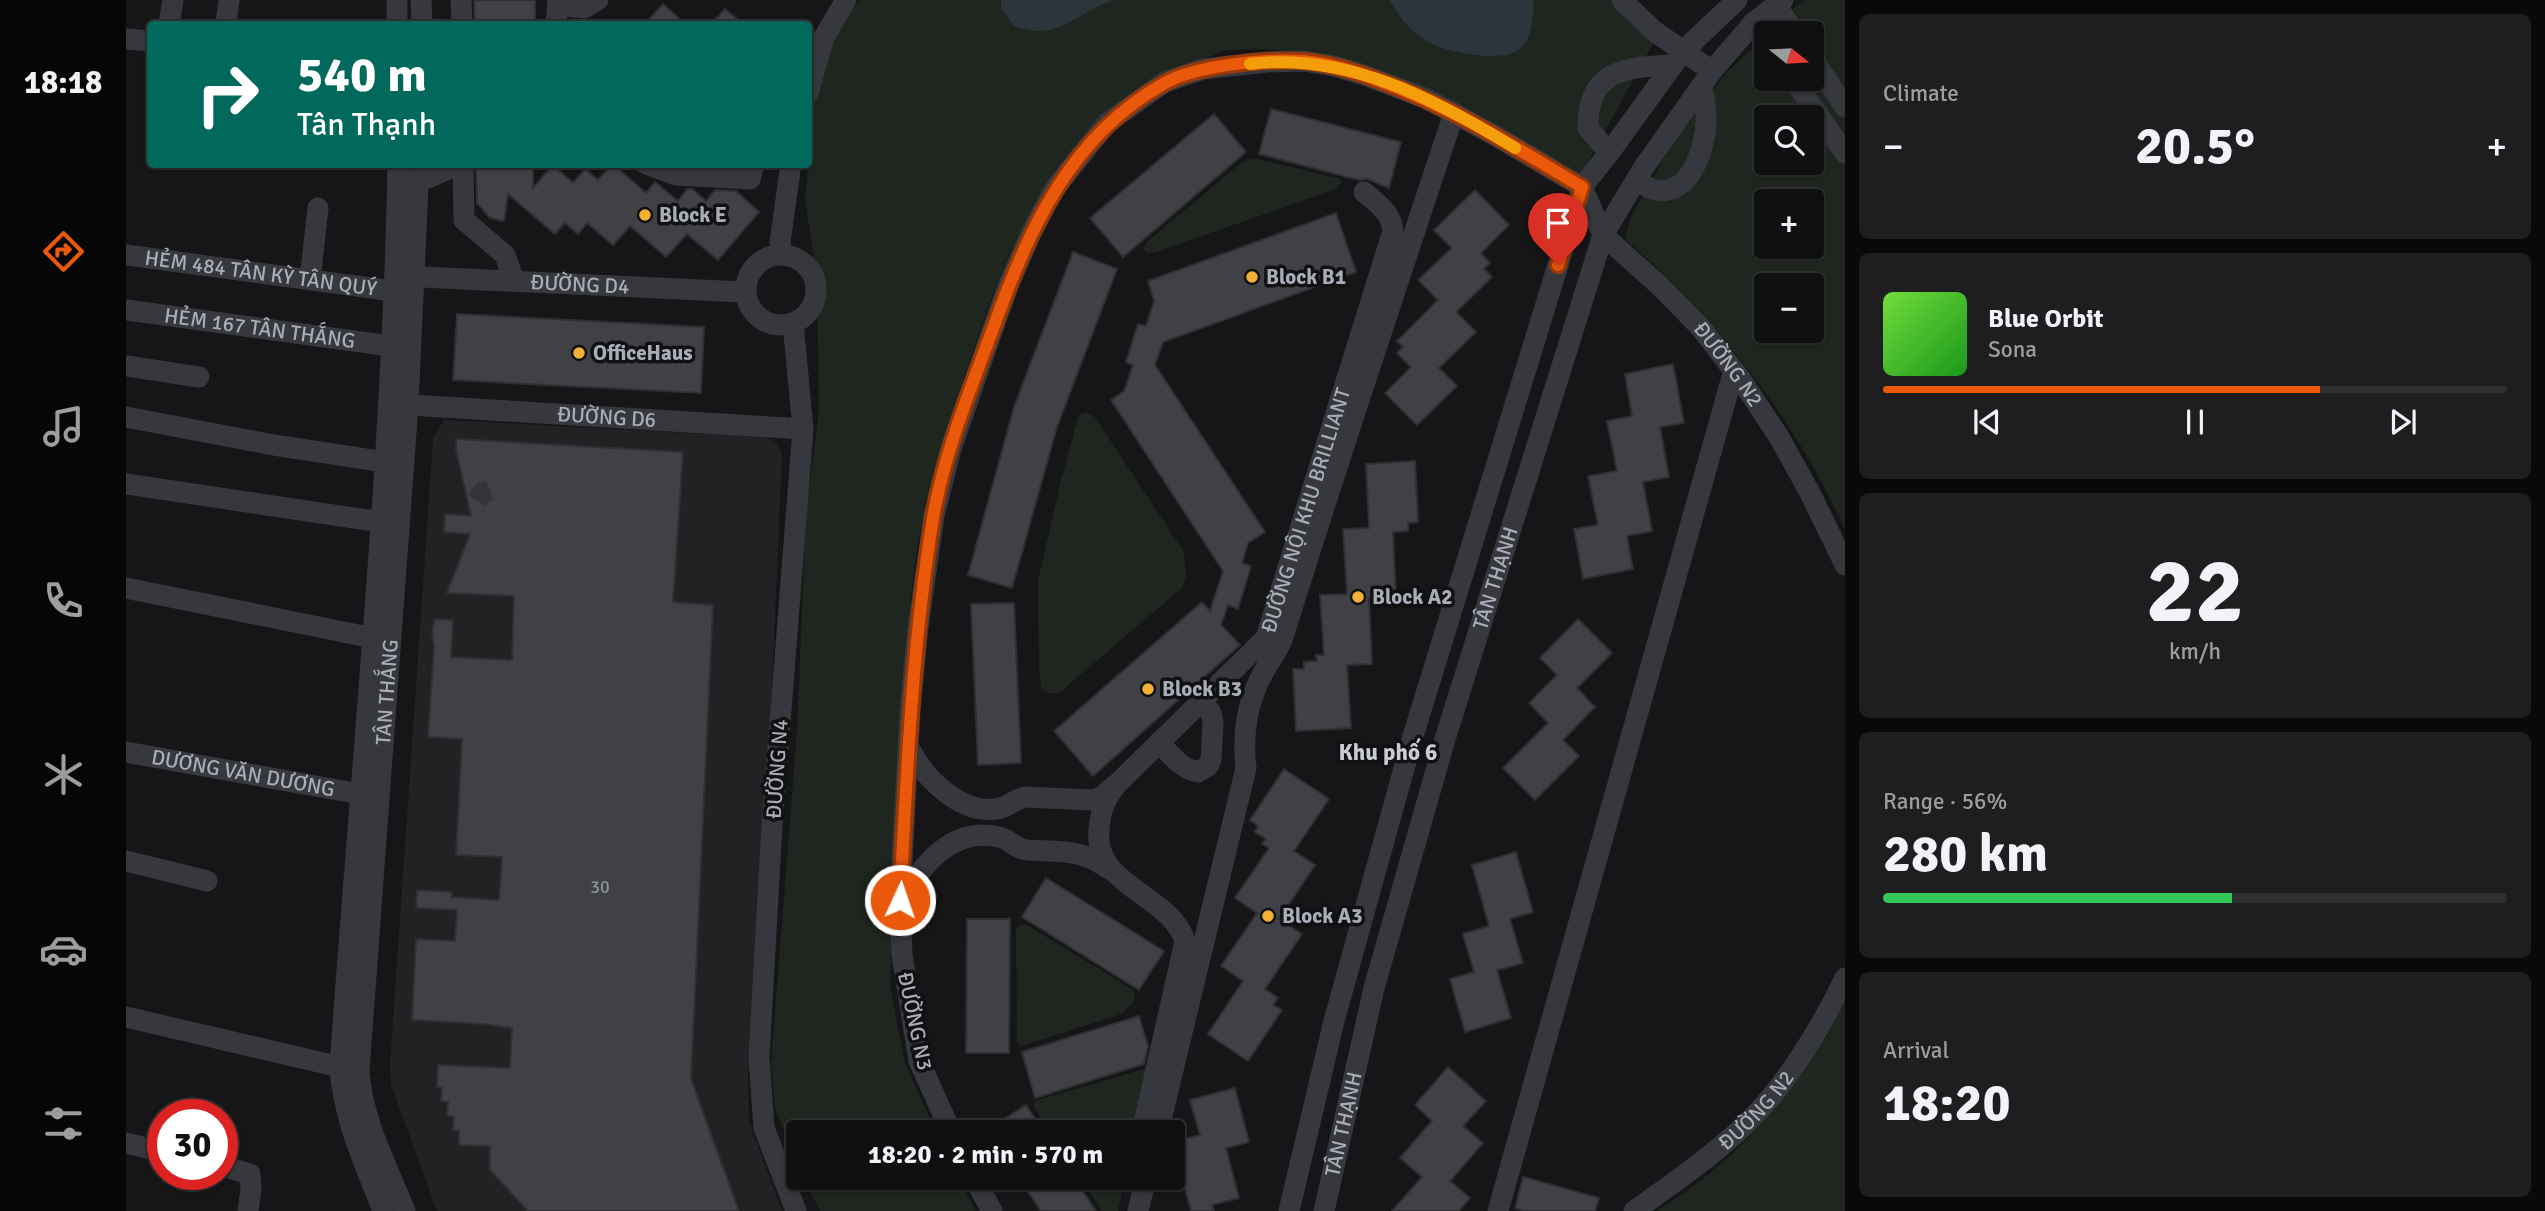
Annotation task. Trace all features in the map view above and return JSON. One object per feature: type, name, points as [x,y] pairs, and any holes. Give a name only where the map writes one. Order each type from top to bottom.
[{"type":"street","points":[[170,21],[173,0]]},
{"type":"street","points":[[226,21],[229,0]]},
{"type":"street","points":[[397,0],[397,21]]},
{"type":"street","points":[[421,0],[422,21]]},
{"type":"street","points":[[461,0],[461,21]]},
{"type":"street","points":[[557,10],[584,8],[598,0]]},
{"type":"street","points":[[812,79],[824,37],[846,0]]},
{"type":"street","points":[[1622,0],[1677,58],[1707,78],[1706,121],[1699,158],[1691,171],[1682,183],[1672,189],[1655,190],[1636,180]]},
{"type":"street","name":"TÂN THẠNH","points":[[1289,1211],[1334,1021],[1413,736],[1582,187],[1677,58],[1737,0]]},
{"type":"street","points":[[1780,2],[1790,21]]},
{"type":"street","name":"TÂN THẠNH","points":[[1766,21],[1780,2]]},
{"type":"street","name":"TÂN THẠNH","points":[[1324,1211],[1381,961],[1445,739],[1602,235],[1636,180],[1707,78],[1754,35]]},
{"type":"street","points":[[126,39],[147,41]]},
{"type":"street","points":[[1609,153],[1588,128],[1588,111],[1593,96],[1612,74],[1677,58]]},
{"type":"street","name":"ĐƯỜNG N3","points":[[946,1120],[919,1061],[902,955],[900,900],[908,745],[918,627],[934,516],[951,449],[1004,297],[1032,231],[1055,188],[1108,123],[1165,82],[1203,69],[1304,61],[1335,66],[1394,86],[1454,113],[1582,187]]},
{"type":"street","points":[[1824,76],[1845,107]]},
{"type":"street","points":[[1801,91],[1845,153]]},
{"type":"street","points":[[1161,1120],[1246,768],[1244,727],[1252,693],[1267,665],[1280,649],[1314,537],[1454,113]]},
{"type":"street","name":"TÂN THẮNG","points":[[398,168],[405,285]]},
{"type":"street","points":[[419,173],[442,168]]},
{"type":"street","points":[[461,168],[464,220],[505,255],[514,281]]},
{"type":"street","points":[[657,168],[676,175],[750,179],[753,168]]},
{"type":"street","points":[[782,254],[780,242],[789,168]]},
{"type":"street","name":"TÂN THẮNG","points":[[405,1211],[366,1112],[360,1092],[359,1072],[405,285],[419,173]]},
{"type":"street","name":"ĐƯỜNG N2","points":[[1582,187],[1602,235],[1661,287],[1701,328],[1734,370],[1785,448],[1845,565]]},
{"type":"street","name":"ĐƯỜNG NỘI KHU BRILLIANT","points":[[1109,869],[1100,849],[1094,807],[1266,638],[1393,231],[1392,220],[1387,211],[1364,192]]},
{"type":"street","points":[[310,279],[318,208]]},
{"type":"street","points":[[782,254],[801,260],[809,268],[816,289],[815,300],[800,320],[777,325],[756,315],[744,292],[751,271],[758,262],[768,256],[782,254]]},
{"type":"street","name":"HẺM 484 TÂN KỲ TÂN QUÝ","points":[[126,255],[310,279],[405,285]]},
{"type":"street","name":"ĐƯỜNG D4","points":[[405,285],[514,281],[744,292]]},
{"type":"street","name":"HẺM 167 TÂN THẮNG","points":[[126,310],[401,348]]},
{"type":"street","name":"ĐƯỜNG N4","points":[[793,323],[803,429],[772,825],[759,1057],[764,1128],[796,1211]]},
{"type":"street","points":[[126,366],[199,377]]},
{"type":"street","points":[[1498,1211],[1734,370]]},
{"type":"street","name":"TÂN THẮNG","points":[[383,1211],[348,1118],[341,1092],[340,1067],[385,462],[398,404]]},
{"type":"street","name":"ĐƯỜNG D6","points":[[398,404],[803,429]]},
{"type":"street","points":[[126,417],[274,445],[385,462]]},
{"type":"street","points":[[126,484],[381,522]]},
{"type":"street","points":[[126,588],[373,638]]},
{"type":"street","points":[[1159,743],[1189,771],[1198,772],[1208,766],[1211,760],[1213,722],[1211,713],[1202,701]]},
{"type":"street","points":[[908,745],[924,773],[972,807],[985,810],[1004,807],[1025,797],[1094,807]]},
{"type":"street","name":"DƯƠNG VĂN DƯƠNG","points":[[126,752],[360,794]]},
{"type":"street","points":[[1007,841],[1002,834],[1001,821],[1005,809],[1011,803]]},
{"type":"street","points":[[900,900],[921,869],[944,848],[968,837],[997,836],[1025,850],[1079,852],[1091,847],[1098,837]]},
{"type":"street","points":[[1079,852],[1109,869],[1175,922],[1185,941],[1145,1120]]},
{"type":"street","points":[[126,861],[207,881]]},
{"type":"street","name":"ĐƯỜNG N2","points":[[1634,1211],[1710,1155],[1747,1123],[1776,1088],[1827,1016],[1845,978]]},
{"type":"street","points":[[126,1017],[340,1067]]},
{"type":"street","points":[[126,1143],[147,1148]]},
{"type":"street","points":[[238,1171],[250,1174],[251,1189],[247,1211]]},
{"type":"street","points":[[981,1190],[992,1211]]},
{"type":"street","points":[[1124,1211],[1129,1190]]},
{"type":"street","points":[[1138,1211],[1143,1190]]},
{"type":"shaded area","points":[[860,0],[1611,0],[1655,40],[1582,173],[1568,171],[1540,157],[1483,117],[1420,87],[1339,58],[1266,49],[1226,50],[1152,81],[1040,201],[1017,238],[997,283],[966,371],[929,497],[917,549],[910,603],[890,987],[905,1063],[931,1120],[786,1120],[786,1136],[775,1108],[771,1064],[797,731],[806,513],[819,411],[817,278],[805,199],[808,168],[812,168],[814,101],[835,32]]},
{"type":"shaded area","points":[[1001,0],[1115,0],[1057,28],[1036,31],[1014,26],[1001,7]]},
{"type":"shaded area","points":[[1389,0],[1533,0],[1532,25],[1522,47],[1515,52],[1493,56],[1466,54],[1434,45],[1420,37],[1405,23]]},
{"type":"shaded area","points":[[1803,0],[1845,0],[1845,530],[1803,450],[1750,372],[1690,301],[1625,239],[1631,216],[1681,128],[1727,72],[1754,46],[1754,91],[1824,91],[1824,21],[1780,21]]},
{"type":"shaded area","points":[[1253,158],[1341,179],[1341,183],[1336,189],[1156,252],[1147,253],[1143,249],[1148,241],[1242,162]]},
{"type":"shaded area","points":[[1086,412],[1094,416],[1184,552],[1186,577],[1182,588],[1059,693],[1048,693],[1041,687],[1039,668],[1038,581],[1079,415]]},
{"type":"shaded area","points":[[444,420],[763,437],[774,441],[782,453],[764,872],[748,1075],[749,1122],[782,1211],[437,1211],[391,1085],[390,1064],[433,439]]},
{"type":"shaded area","points":[[1019,925],[1027,925],[1132,989],[1135,995],[1132,1004],[1121,1014],[1022,1046],[1017,1043],[1016,930]]},
{"type":"shaded area","points":[[1845,1002],[1845,1211],[1656,1211],[1714,1170],[1765,1120],[1809,1063]]},
{"type":"shaded area","points":[[1151,1067],[1139,1120],[1042,1120],[1034,1107],[1035,1101]]},
{"type":"shaded area","points":[[809,1190],[965,1190],[976,1211],[820,1211]]},
{"type":"shaded area","points":[[1088,1190],[1122,1190],[1118,1211],[1102,1211]]},
{"type":"building","points":[[474,0],[535,0],[535,21],[475,21]]},
{"type":"building","points":[[663,4],[682,21],[648,21]]},
{"type":"building","points":[[725,9],[739,21],[714,21]]},
{"type":"building","points":[[1271,109],[1401,142],[1389,188],[1367,179],[1359,180],[1259,154]]},
{"type":"building","points":[[1214,114],[1246,152],[1123,257],[1090,218]]},
{"type":"building","name":"Block E","points":[[476,168],[533,168],[533,188],[550,168],[556,168],[573,183],[585,169],[598,180],[609,168],[618,168],[646,193],[655,182],[678,201],[687,189],[692,189],[706,201],[715,190],[736,191],[759,212],[718,260],[687,234],[666,257],[630,226],[613,245],[587,223],[578,234],[565,223],[555,234],[508,194],[504,221],[490,218],[477,203]]},
{"type":"building","points":[[1475,190],[1509,225],[1481,253],[1490,263],[1484,269],[1492,277],[1456,312],[1476,332],[1439,368],[1457,386],[1417,425],[1385,393],[1411,367],[1397,353],[1403,347],[1397,341],[1438,300],[1418,280],[1452,248],[1434,230]]},
{"type":"building","points":[[1336,213],[1356,272],[1163,342],[1155,365],[1265,532],[1248,543],[1242,563],[1251,566],[1238,609],[1228,605],[1221,625],[1240,645],[1093,776],[1054,731],[1202,602],[1210,611],[1223,571],[1111,400],[1124,391],[1133,365],[1126,362],[1138,324],[1146,326],[1154,301],[1148,281]]},
{"type":"building","points":[[1073,252],[1117,269],[1057,427],[1012,588],[968,575],[1014,407]]},
{"type":"building","name":"OfficeHaus","points":[[457,314],[704,327],[701,393],[453,380]]},
{"type":"building","points":[[1673,364],[1684,423],[1660,427],[1669,477],[1643,482],[1652,531],[1627,536],[1633,569],[1583,579],[1574,529],[1598,525],[1588,476],[1617,471],[1607,421],[1632,416],[1625,374]]},
{"type":"building","points":[[456,439],[683,452],[673,602],[713,605],[691,1079],[739,1211],[528,1211],[490,1170],[490,1146],[459,1145],[459,1130],[453,1130],[454,1117],[447,1116],[448,1102],[441,1101],[442,1087],[437,1087],[438,1065],[510,1068],[512,1028],[412,1020],[416,939],[455,941],[457,910],[416,908],[417,890],[452,892],[451,897],[499,900],[502,857],[456,855],[462,739],[428,737],[434,647],[432,632],[435,619],[453,620],[451,657],[512,660],[514,596],[447,593],[470,534],[444,532],[445,514],[471,516],[456,450]]},
{"type":"building","name":"Block A2","points":[[1415,461],[1418,522],[1408,523],[1408,531],[1393,532],[1396,598],[1369,599],[1372,664],[1347,665],[1351,728],[1296,731],[1293,669],[1304,669],[1304,662],[1317,661],[1316,655],[1324,655],[1320,595],[1347,594],[1343,529],[1369,528],[1366,464]]},
{"type":"building","points":[[1014,603],[1021,763],[978,765],[971,604]]},
{"type":"building","points":[[1578,619],[1612,653],[1577,688],[1595,707],[1563,740],[1579,756],[1535,800],[1503,768],[1548,723],[1529,703],[1557,675],[1540,658]]},
{"type":"building","name":"Block A3","points":[[1284,769],[1329,799],[1294,851],[1315,865],[1279,919],[1302,934],[1265,989],[1278,998],[1273,1005],[1282,1010],[1248,1061],[1208,1034],[1243,981],[1221,966],[1257,913],[1235,898],[1269,848],[1262,844],[1266,839],[1255,832],[1258,826],[1250,820]]},
{"type":"building","points":[[1516,852],[1533,912],[1510,919],[1523,963],[1497,970],[1511,1018],[1465,1032],[1450,979],[1474,972],[1463,934],[1489,926],[1472,865]]},
{"type":"building","points":[[1046,878],[1164,951],[1139,990],[1022,917]]},
{"type":"building","points":[[967,919],[1010,919],[1009,1053],[966,1053]]},
{"type":"building","points":[[1139,1016],[1148,1046],[1144,1064],[1035,1098],[1022,1052]]},
{"type":"building","points":[[1448,1067],[1486,1101],[1463,1126],[1483,1143],[1450,1181],[1470,1198],[1459,1211],[1392,1211],[1422,1177],[1400,1158],[1432,1121],[1415,1105]]},
{"type":"building","points":[[1235,1088],[1249,1142],[1226,1148],[1239,1198],[1212,1205],[1214,1211],[1191,1211],[1185,1188],[1185,1139],[1200,1135],[1190,1100]]},
{"type":"building","points":[[1026,1105],[1036,1120],[1003,1120]]},
{"type":"building","points":[[1523,1177],[1599,1198],[1595,1211],[1525,1211],[1515,1208]]},
{"type":"building","points":[[1027,1190],[1082,1190],[1096,1211],[1041,1211]]},
{"type":"tunnel","points":[[477,501],[482,493],[490,490]]},
{"type":"slow traffic","points":[[1250,64],[1304,61],[1335,66],[1364,75],[1427,99],[1515,148]]},
{"type":"place","name":"Block E","points":[[645,215]]},
{"type":"place","name":"Block B1","points":[[1252,277]]},
{"type":"place","name":"OfficeHaus","points":[[579,353]]},
{"type":"place","name":"Block A2","points":[[1358,597]]},
{"type":"place","name":"Block B3","points":[[1148,689]]},
{"type":"place","name":"Block A3","points":[[1268,916]]},
{"type":"district","name":"Khu phố 6","points":[[1388,752]]},
{"type":"route","points":[[900,900],[906,777],[918,627],[934,516],[951,449],[1008,286],[1032,231],[1055,188],[1108,123],[1165,82],[1203,69],[1304,61],[1335,66],[1364,75],[1427,99],[1459,115],[1582,187],[1558,265]]}]
